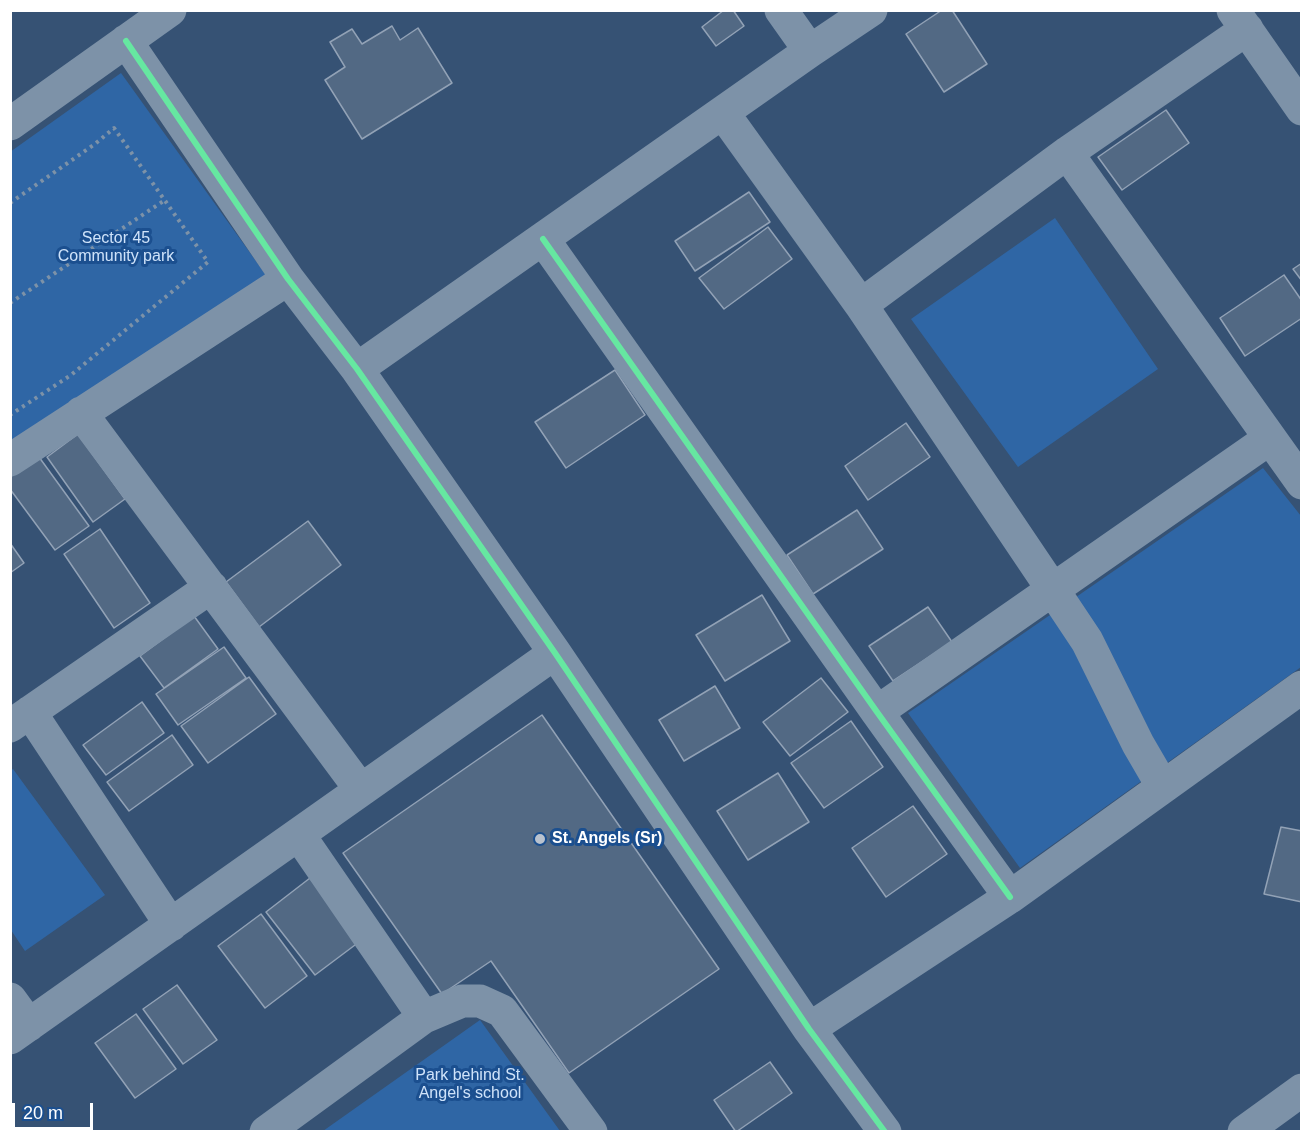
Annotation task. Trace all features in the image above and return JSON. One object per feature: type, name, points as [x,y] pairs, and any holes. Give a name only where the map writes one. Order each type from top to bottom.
[{"type":"street","points":[[10,124],[170,10]]},
{"type":"street","points":[[782,10],[810,51]]},
{"type":"street","points":[[357,369],[871,10]]},
{"type":"street","points":[[861,305],[1067,153],[1240,20],[1302,109]]},
{"type":"street","points":[[126,41],[288,279],[357,369],[555,653],[809,1029],[885,1131]]},
{"type":"street","points":[[723,112],[861,305],[1087,641],[1133,736],[1163,787]]},
{"type":"street","points":[[1067,153],[1269,440],[1302,483]]},
{"type":"street","points":[[543,238],[1010,897]]},
{"type":"street","points":[[10,460],[288,279]]},
{"type":"street","points":[[81,413],[361,790]]},
{"type":"street","points":[[877,712],[1269,440]]},
{"type":"street","points":[[171,925],[20,719],[211,587]]},
{"type":"street","points":[[10,999],[20,1032],[555,653]]},
{"type":"street","points":[[809,1029],[1010,897],[1302,687]]},
{"type":"street","points":[[298,835],[424,1017]]},
{"type":"street","points":[[266,1131],[424,1017],[462,1001],[480,1001],[502,1011],[591,1131]]},
{"type":"street","points":[[1244,1131],[1302,1090]]},
{"type":"path","points":[[10,203],[95,144],[114,128],[208,262],[71,375],[10,415]]},
{"type":"path","points":[[10,303],[165,200]]},
{"type":"green space","name":"Sector 45 Community park","points":[[121,73],[266,275],[10,446],[10,152]]},
{"type":"green space","points":[[1055,218],[1158,369],[1018,467],[911,319]]},
{"type":"green space","points":[[1263,468],[1301,516],[1301,667],[1020,868],[908,713]]},
{"type":"green space","points":[[13,769],[105,895],[25,951],[11,930],[10,771]]},
{"type":"green space","name":"Park behind St. Angel's school","points":[[480,1020],[560,1131],[323,1131]]},
{"type":"building","points":[[724,10],[733,10],[744,26],[716,46],[702,27]]},
{"type":"building","points":[[942,10],[952,10],[987,64],[944,92],[906,34]]},
{"type":"building","points":[[392,26],[400,40],[418,28],[452,83],[362,139],[325,80],[345,67],[330,42],[352,29],[362,44]]},
{"type":"building","points":[[1166,110],[1189,143],[1122,190],[1098,157]]},
{"type":"building","points":[[749,192],[770,222],[695,271],[675,241]]},
{"type":"building","points":[[768,227],[792,259],[724,309],[699,278]]},
{"type":"building","points":[[1302,263],[1302,281],[1293,269]]},
{"type":"building","points":[[1284,275],[1302,301],[1302,318],[1245,356],[1220,318]]},
{"type":"building","points":[[615,370],[645,415],[566,468],[535,422]]},
{"type":"building","points":[[906,423],[930,457],[868,500],[845,466]]},
{"type":"building","points":[[78,434],[125,499],[93,522],[47,457]]},
{"type":"building","points":[[39,457],[89,526],[55,550],[10,489],[10,477]]},
{"type":"building","points":[[857,510],[883,549],[813,594],[787,555]]},
{"type":"building","points":[[308,521],[341,565],[259,627],[226,582]]},
{"type":"building","points":[[100,529],[150,603],[114,628],[64,554]]},
{"type":"building","points":[[10,543],[24,563],[10,573]]},
{"type":"building","points":[[762,595],[790,641],[725,681],[696,635]]},
{"type":"building","points":[[928,607],[952,642],[893,681],[869,646]]},
{"type":"building","points":[[194,616],[218,649],[164,688],[140,656]]},
{"type":"building","points":[[224,647],[246,678],[178,725],[156,694]]},
{"type":"building","points":[[249,677],[276,714],[208,763],[181,726]]},
{"type":"building","points":[[821,678],[848,712],[790,756],[763,722]]},
{"type":"building","points":[[715,686],[740,728],[684,761],[659,720]]},
{"type":"building","points":[[142,702],[164,733],[106,775],[83,745]]},
{"type":"building","points":[[542,715],[719,969],[569,1073],[491,961],[442,994],[343,853]]},
{"type":"building","points":[[851,721],[883,767],[824,808],[791,763]]},
{"type":"building","points":[[172,735],[193,765],[129,811],[107,782]]},
{"type":"building","points":[[778,773],[809,822],[748,860],[717,811]]},
{"type":"building","points":[[913,806],[947,854],[886,897],[852,848]]},
{"type":"building","points":[[1281,827],[1302,831],[1302,902],[1264,894]]},
{"type":"building","points":[[310,878],[359,942],[315,975],[266,912]]},
{"type":"building","points":[[261,914],[307,976],[265,1008],[218,946]]},
{"type":"building","points":[[177,985],[217,1040],[183,1064],[143,1009]]},
{"type":"building","points":[[136,1014],[176,1069],[135,1098],[95,1043]]},
{"type":"building","points":[[770,1062],[792,1093],[736,1132],[714,1100]]},
{"type":"cycle path","points":[[126,41],[288,279],[357,369],[555,653],[809,1029],[885,1132]]},
{"type":"cycle path","points":[[543,239],[1010,897]]},
{"type":"place","name":"St. Angels (Sr)","points":[[540,839]]}]
